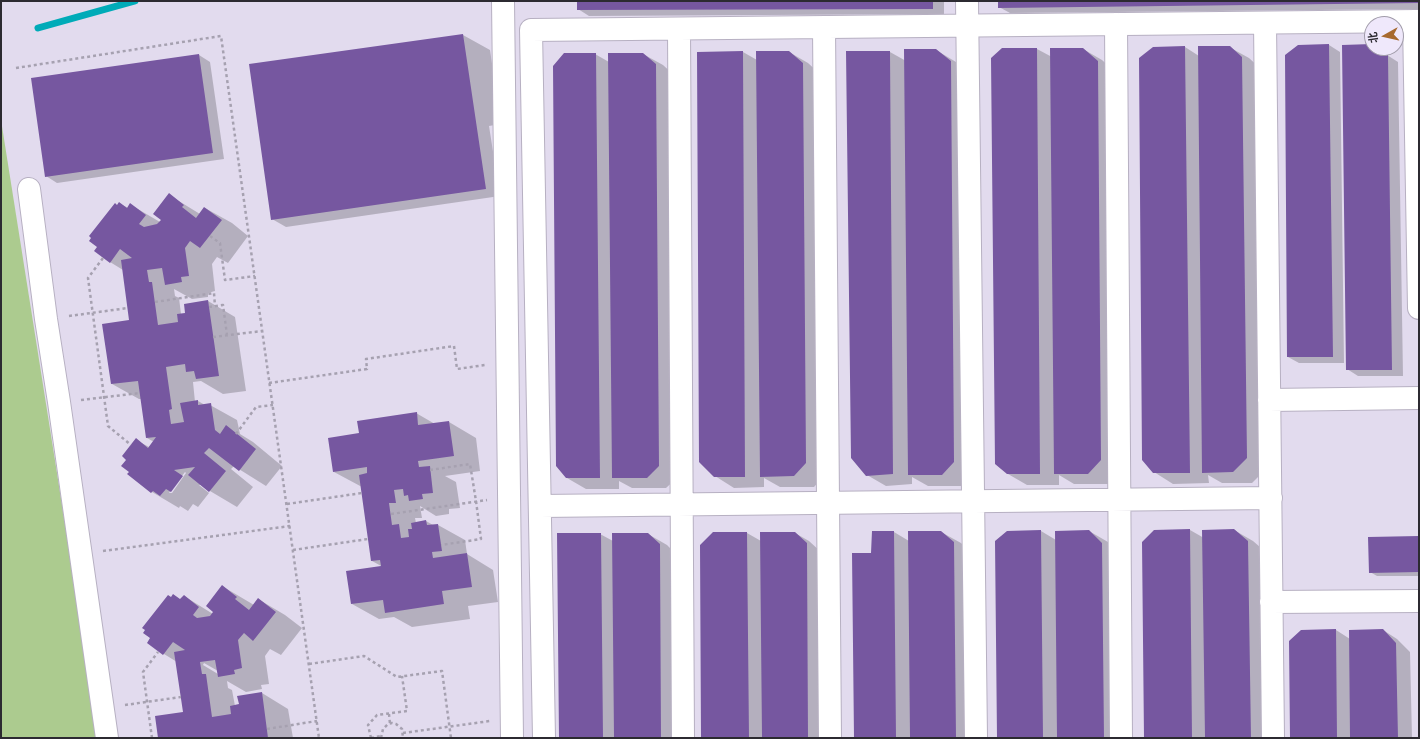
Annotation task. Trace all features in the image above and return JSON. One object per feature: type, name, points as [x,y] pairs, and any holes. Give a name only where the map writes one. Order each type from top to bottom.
[{"type":"lane","points":[[503,1],[512,728]]},
{"type":"lane","points":[[967,1],[976,738]]},
{"type":"lane","points":[[544,738],[531,30],[1417,21],[1419,308]]},
{"type":"lane","points":[[1265,23],[1273,738]]},
{"type":"lane","points":[[1116,24],[1121,738]]},
{"type":"lane","points":[[824,27],[830,738]]},
{"type":"lane","points":[[679,29],[683,738]]},
{"type":"lane","points":[[29,189],[46,319],[107,738]]},
{"type":"lane","points":[[1269,400],[1419,398]]},
{"type":"lane","points":[[540,506],[1271,498]]},
{"type":"lane","points":[[1272,602],[1419,601]]},
{"type":"path","points":[[16,68],[221,36],[319,738]]},
{"type":"path","points":[[210,236],[220,243],[225,280],[255,276]]},
{"type":"path","points":[[103,258],[88,278],[108,426],[131,445]]},
{"type":"path","points":[[155,302],[214,293],[215,306]]},
{"type":"path","points":[[209,307],[223,305],[227,335]]},
{"type":"path","points":[[46,319],[128,308]]},
{"type":"path","points":[[214,337],[262,331]]},
{"type":"path","points":[[270,383],[368,369],[366,359],[454,346],[457,369],[507,362]]},
{"type":"path","points":[[59,402],[140,393]]},
{"type":"path","points":[[236,434],[256,407],[273,405]]},
{"type":"path","points":[[430,470],[470,464],[476,501],[481,538],[441,544]]},
{"type":"path","points":[[287,504],[362,493]]},
{"type":"path","points":[[391,514],[509,496]]},
{"type":"path","points":[[80,554],[290,526]]},
{"type":"path","points":[[293,550],[368,539]]},
{"type":"path","points":[[152,738],[143,672],[158,652]]},
{"type":"path","points":[[309,664],[364,656],[397,677],[442,670],[451,738]]},
{"type":"path","points":[[402,676],[407,711],[377,716],[368,725],[371,738],[381,737],[382,728],[390,724],[396,724],[402,728],[403,738]]},
{"type":"path","points":[[103,707],[180,697]]},
{"type":"path","points":[[389,714],[390,724]]},
{"type":"path","points":[[267,729],[317,721]]},
{"type":"path","points":[[403,733],[449,727],[512,728]]},
{"type":"green space","points":[[1,120],[99,738],[1,738]]},
{"type":"building","points":[[577,1],[933,1],[933,9],[577,10]]},
{"type":"building","points":[[998,1],[1419,1],[1419,3],[998,8]]},
{"type":"building","points":[[463,34],[486,189],[271,220],[249,64]]},
{"type":"building","points":[[1329,44],[1333,357],[1287,357],[1285,55],[1298,45]]},
{"type":"building","points":[[1364,44],[1364,56],[1388,56],[1392,370],[1346,370],[1342,45]]},
{"type":"building","points":[[1185,46],[1190,473],[1153,473],[1142,460],[1139,58],[1153,47]]},
{"type":"building","points":[[1198,46],[1230,46],[1242,57],[1247,458],[1233,472],[1202,473]]},
{"type":"building","points":[[1002,48],[1037,48],[1040,474],[1007,474],[995,464],[991,58]]},
{"type":"building","points":[[1050,48],[1083,48],[1098,61],[1101,460],[1088,474],[1054,474]]},
{"type":"building","points":[[904,49],[936,49],[951,61],[954,462],[942,475],[908,475]]},
{"type":"building","points":[[743,51],[745,477],[714,477],[699,462],[697,52]]},
{"type":"building","points":[[756,51],[789,51],[803,63],[806,463],[794,476],[760,477]]},
{"type":"building","points":[[846,51],[890,51],[893,474],[866,476],[851,458]]},
{"type":"building","points":[[564,53],[596,53],[600,478],[566,478],[556,466],[553,66]]},
{"type":"building","points":[[608,53],[643,53],[656,64],[659,466],[647,478],[612,478]]},
{"type":"building","points":[[199,54],[213,153],[45,177],[31,78]]},
{"type":"building","points":[[169,193],[184,205],[182,207],[196,218],[204,207],[222,220],[200,248],[190,241],[185,248],[189,276],[181,277],[182,282],[165,285],[162,268],[147,270],[149,282],[152,282],[158,325],[178,322],[177,314],[185,313],[184,304],[208,300],[219,376],[196,379],[194,371],[186,372],[185,364],[166,367],[172,409],[169,410],[171,424],[184,422],[180,403],[198,400],[198,405],[211,403],[215,430],[220,434],[226,425],[256,449],[239,471],[209,448],[204,453],[226,471],[209,492],[188,475],[195,467],[174,470],[183,476],[171,492],[166,489],[160,496],[153,491],[151,493],[127,474],[129,472],[121,466],[126,460],[122,456],[136,438],[148,448],[156,437],[146,438],[138,381],[111,384],[102,324],[129,320],[121,260],[132,258],[120,249],[110,263],[94,251],[97,247],[89,241],[91,238],[89,236],[115,203],[117,205],[119,202],[127,208],[130,203],[146,215],[139,224],[144,227],[157,224],[161,220],[153,214]]},
{"type":"building","points":[[417,412],[418,425],[449,421],[454,456],[418,461],[419,467],[430,466],[433,493],[422,494],[423,499],[409,501],[408,495],[404,496],[403,489],[394,490],[396,503],[389,503],[392,525],[399,524],[401,538],[409,537],[408,529],[412,529],[411,523],[426,520],[427,525],[438,524],[442,551],[432,552],[433,558],[467,553],[472,587],[442,591],[444,604],[385,613],[383,600],[351,604],[346,571],[381,566],[380,560],[371,561],[359,475],[367,473],[367,467],[333,472],[328,438],[359,433],[357,421]]},
{"type":"building","points":[[1190,529],[1192,738],[1144,738],[1142,542],[1154,530]]},
{"type":"building","points":[[1234,529],[1248,541],[1251,738],[1205,738],[1202,530]]},
{"type":"building","points":[[1041,530],[1043,738],[997,738],[995,541],[1007,531]]},
{"type":"building","points":[[1089,530],[1102,543],[1104,738],[1057,738],[1055,531]]},
{"type":"building","points":[[872,531],[894,531],[896,738],[854,738],[852,553],[871,553]]},
{"type":"building","points":[[908,531],[941,531],[954,542],[956,738],[910,738]]},
{"type":"building","points":[[713,532],[747,532],[749,738],[701,738],[700,545]]},
{"type":"building","points":[[760,532],[795,532],[807,543],[808,738],[762,738]]},
{"type":"building","points":[[557,533],[601,533],[603,738],[559,738]]},
{"type":"building","points":[[612,533],[648,533],[660,544],[661,738],[614,738]]},
{"type":"building","points":[[1419,536],[1419,572],[1369,573],[1368,537]]},
{"type":"building","points":[[222,585],[237,597],[235,599],[249,610],[258,598],[276,612],[253,641],[244,633],[238,640],[242,668],[234,670],[235,674],[218,677],[215,660],[200,662],[202,674],[206,674],[212,717],[231,714],[230,706],[239,704],[237,696],[262,692],[268,738],[158,738],[155,716],[183,712],[174,652],[185,650],[173,642],[163,655],[147,643],[150,638],[143,633],[145,630],[142,628],[168,595],[171,597],[173,594],[180,599],[184,595],[199,607],[193,615],[197,618],[210,616],[213,612],[206,606]]},
{"type":"building","points":[[1336,629],[1337,738],[1290,738],[1289,641],[1301,630]]},
{"type":"building","points":[[1383,629],[1396,643],[1398,738],[1350,738],[1349,630]]},
{"type":"waterway","points":[[38,28],[135,1]]}]
